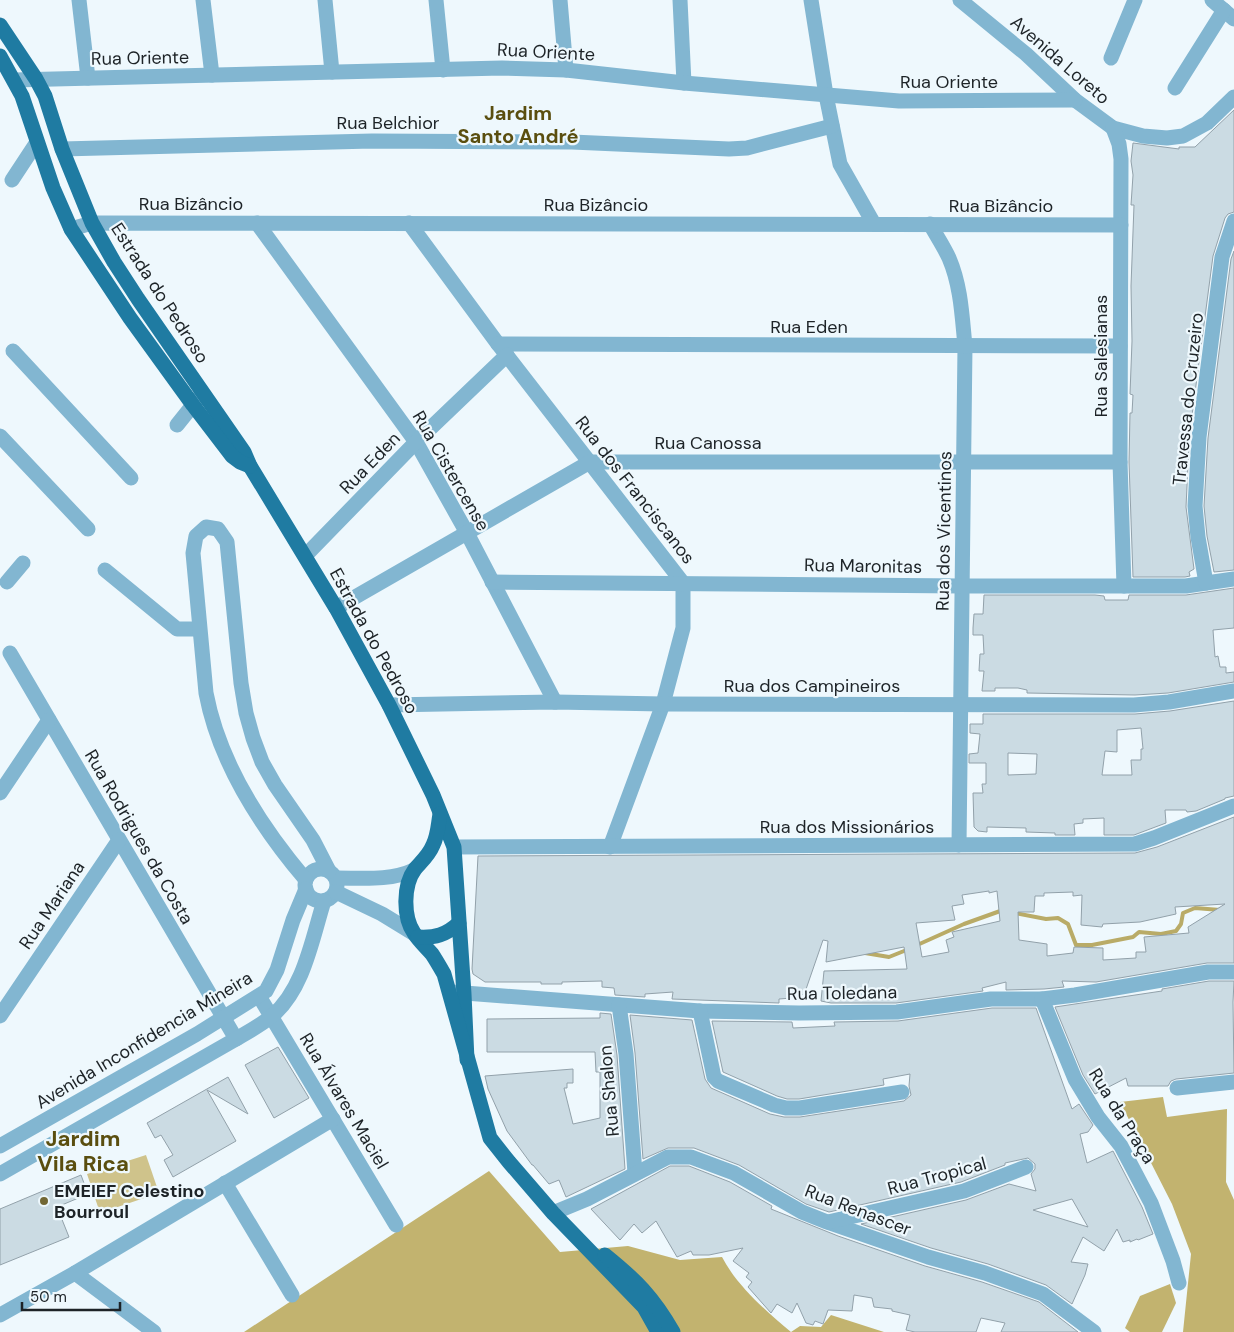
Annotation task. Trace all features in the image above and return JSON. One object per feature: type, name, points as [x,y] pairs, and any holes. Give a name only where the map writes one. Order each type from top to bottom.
[{"type":"main road","name":"Estrada do Pedroso","points":[[0,25],[45,96],[62,149],[92,223],[138,299],[244,452],[250,466],[336,608],[389,705],[433,795],[454,847],[459,923],[457,993],[467,1060],[490,1138],[553,1214],[644,1306],[658,1332]]},
{"type":"main road","name":"Estrada do Pedroso","points":[[0,56],[22,96],[59,203],[71,229],[130,318],[193,405],[232,456],[250,466]]},
{"type":"main road","name":"Estrada do Pedroso","points":[[440,813],[437,835],[410,880],[406,899],[409,920],[416,935],[433,955],[457,993]]},
{"type":"main road","points":[[419,866],[434,855],[454,847]]},
{"type":"main road","points":[[416,935],[432,938],[443,935],[459,923]]},
{"type":"main road","name":"Estrada do Pedroso","points":[[553,1214],[635,1279],[657,1305],[673,1332]]},
{"type":"street","points":[[79,0],[88,78]]},
{"type":"street","points":[[203,0],[212,75]]},
{"type":"street","points":[[325,0],[332,72]]},
{"type":"street","points":[[436,0],[443,70]]},
{"type":"street","points":[[560,0],[566,70]]},
{"type":"street","points":[[680,0],[684,83]]},
{"type":"street","points":[[811,0],[826,95],[840,164],[874,224]]},
{"type":"street","name":"Avenida Loreto","points":[[960,0],[1026,54],[1074,100],[1113,128]]},
{"type":"street","points":[[1111,58],[1135,0]]},
{"type":"street","points":[[1175,88],[1229,15],[1212,0]]},
{"type":"street","name":"Rua Oriente","points":[[14,80],[502,68],[566,70],[684,83],[900,101],[1074,100]]},
{"type":"street","points":[[1113,128],[1143,136],[1167,138],[1183,136],[1207,123],[1234,97]]},
{"type":"street","name":"Rua Belchior","points":[[62,149],[372,141],[572,142],[729,150],[747,148],[832,126]]},
{"type":"street","name":"Rua Salesianas","points":[[1113,128],[1119,144],[1121,159],[1120,462],[1124,586]]},
{"type":"street","points":[[12,180],[37,142]]},
{"type":"street","name":"Travessa do Cruzeiro","points":[[1206,583],[1198,537],[1196,506],[1199,436],[1222,257],[1234,220]]},
{"type":"street","name":"Rua Bizâncio","points":[[71,229],[92,223],[1121,225]]},
{"type":"street","name":"Rua Cistercense","points":[[257,223],[416,442],[467,533],[555,702]]},
{"type":"street","name":"Rua dos Franciscanos","points":[[409,223],[503,350],[683,583],[683,628],[663,704],[610,847]]},
{"type":"street","name":"Rua dos Vicentinos","points":[[930,224],[949,258],[957,281],[962,305],[965,346],[959,845]]},
{"type":"street","name":"Rua Eden","points":[[305,556],[503,350],[1120,346]]},
{"type":"street","points":[[13,351],[131,478]]},
{"type":"street","points":[[176,425],[204,392]]},
{"type":"street","points":[[0,436],[88,529]]},
{"type":"street","name":"Rua Canossa","points":[[336,608],[590,462],[1120,462]]},
{"type":"street","points":[[0,1174],[236,1040],[272,1016],[285,1002],[303,970],[331,886],[313,840],[275,785],[262,762],[252,738],[241,683],[227,542],[218,529],[206,527],[196,536],[193,553],[199,629],[210,714],[228,764],[275,842],[306,885],[308,894],[315,900],[331,886],[402,875],[419,866]]},
{"type":"street","points":[[7,582],[23,563]]},
{"type":"street","points":[[105,570],[177,629],[199,629]]},
{"type":"street","name":"Rua Maronitas","points":[[492,582],[1186,586],[1234,579]]},
{"type":"street","name":"Rua Rodrigues da Costa","points":[[10,653],[236,1040]]},
{"type":"street","name":"Rua dos Campineiros","points":[[389,705],[555,702],[1134,705],[1169,702],[1234,691]]},
{"type":"street","points":[[0,792],[49,720]]},
{"type":"street","name":"Rua dos Missionários","points":[[454,847],[1136,844],[1234,806]]},
{"type":"street","name":"Rua Mariana","points":[[0,1016],[119,840]]},
{"type":"street","points":[[306,885],[312,871],[324,869],[331,886],[416,935]]},
{"type":"street","name":"Avenida Inconfidencia Mineira","points":[[0,1146],[224,1018],[266,991],[277,970],[306,885]]},
{"type":"street","name":"Rua Toledana","points":[[457,993],[700,1011],[799,1014],[898,1012],[991,999],[1042,999],[1114,990],[1208,972],[1234,972]]},
{"type":"street","name":"Rua Álvares Maciel","points":[[259,996],[396,1225]]},
{"type":"street","name":"Rua da Praça","points":[[1042,999],[1074,1079],[1098,1117],[1121,1146],[1151,1203],[1173,1261],[1179,1283]]},
{"type":"street","name":"Rua Shalon","points":[[619,1005],[626,1054],[636,1173]]},
{"type":"street","points":[[700,1011],[714,1077],[718,1081],[774,1105],[800,1108],[902,1092]]},
{"type":"street","points":[[1177,1088],[1234,1082]]},
{"type":"street","points":[[0,1315],[75,1273],[333,1119]]},
{"type":"street","name":"Rua Renascer","points":[[553,1214],[595,1195],[668,1157],[692,1157],[734,1173],[802,1212],[827,1222],[1044,1294],[1094,1332]]},
{"type":"street","name":"Rua Tropical","points":[[827,1222],[964,1191],[1026,1168]]},
{"type":"street","points":[[225,1183],[292,1295]]},
{"type":"street","points":[[75,1273],[154,1332]]},
{"type":"shaded area","points":[[1163,1097],[1167,1117],[1227,1109],[1226,1182],[1234,1200],[1234,1332],[1183,1332],[1191,1254],[1172,1204],[1120,1102]]},
{"type":"shaded area","points":[[146,1155],[159,1193],[100,1213],[87,1174]]},
{"type":"shaded area","points":[[489,1171],[560,1252],[628,1246],[680,1260],[722,1257],[744,1288],[762,1307],[791,1332],[244,1332]]},
{"type":"shaded area","points":[[1170,1284],[1176,1303],[1162,1332],[1130,1332],[1125,1328],[1140,1296]]},
{"type":"shaded area","points":[[831,1315],[884,1332],[791,1332],[800,1326],[821,1327]]},
{"type":"building","points":[[1234,110],[1234,212],[1228,214],[1225,218],[1213,256],[1191,423],[1187,422],[1184,444],[1189,444],[1186,507],[1194,569],[1189,572],[1190,576],[1185,577],[1133,577],[1129,462],[1130,413],[1132,413],[1133,395],[1130,394],[1134,205],[1131,205],[1133,175],[1131,161],[1133,143],[1179,149],[1179,147],[1195,147]]},
{"type":"building","points":[[1234,251],[1234,570],[1214,572],[1207,536],[1204,506],[1208,438],[1231,259]]},
{"type":"building","points":[[1234,588],[1234,628],[1213,630],[1215,657],[1218,656],[1220,667],[1226,667],[1226,673],[1234,672],[1234,682],[1168,693],[1135,695],[1027,693],[1027,690],[1018,688],[995,688],[995,691],[982,691],[984,671],[979,671],[980,654],[984,654],[983,635],[973,635],[973,628],[974,614],[983,614],[984,595],[1095,595],[1104,596],[1105,600],[1128,600],[1129,595],[1186,595]]},
{"type":"building","points":[[1234,701],[1234,796],[1196,811],[1165,810],[1166,823],[1134,835],[1104,835],[1104,818],[1083,819],[1083,823],[1074,824],[1075,835],[1026,832],[1026,828],[987,827],[987,832],[978,831],[974,827],[973,793],[983,793],[982,784],[986,784],[986,763],[969,763],[969,754],[978,753],[980,734],[970,733],[970,724],[983,724],[983,714],[1135,714],[1170,711]],"holes":[[[1141,728],[1143,749],[1141,749],[1141,760],[1131,760],[1132,775],[1102,775],[1105,751],[1117,752],[1117,730]],[[1008,753],[1037,754],[1036,774],[1008,775]]]},
{"type":"building","points":[[1234,817],[1234,963],[1207,963],[1096,982],[1062,981],[1064,987],[1044,989],[1006,990],[1006,982],[982,988],[983,991],[896,1003],[831,1003],[821,1001],[824,971],[907,969],[904,947],[826,962],[828,941],[823,940],[804,995],[792,992],[792,998],[779,999],[779,1003],[672,999],[673,992],[645,994],[645,997],[615,995],[614,988],[602,987],[602,981],[562,982],[562,984],[485,982],[473,974],[472,969],[478,856],[1135,853],[1157,847]],"holes":[[[989,891],[989,893],[997,891],[1000,921],[952,932],[954,937],[946,940],[949,952],[922,957],[916,923],[955,920],[952,906],[964,904],[962,895]],[[1073,892],[1073,896],[1082,895],[1081,925],[1102,927],[1103,924],[1140,922],[1176,914],[1175,907],[1225,904],[1188,927],[1189,933],[1144,937],[1146,952],[1136,952],[1136,958],[1103,960],[1103,948],[1074,947],[1073,953],[1047,956],[1047,944],[1019,940],[1018,912],[1034,912],[1035,896],[1044,896],[1044,893]]]},
{"type":"building","points":[[1209,981],[1234,981],[1234,1073],[1176,1079],[1171,1081],[1168,1086],[1128,1086],[1126,1078],[1095,1094],[1083,1075],[1055,1007],[1162,991],[1162,989]]},
{"type":"building","points":[[992,1008],[1036,1008],[1072,1109],[1079,1104],[1093,1125],[1088,1132],[1080,1134],[1087,1163],[1113,1151],[1142,1207],[1153,1234],[1138,1240],[1123,1242],[1117,1229],[1104,1251],[1083,1237],[1071,1262],[1088,1264],[1072,1304],[1046,1285],[988,1264],[931,1248],[861,1224],[966,1200],[1009,1184],[1036,1191],[1031,1174],[1035,1169],[1035,1164],[1028,1158],[1005,1163],[1005,1165],[961,1182],[829,1212],[806,1204],[739,1165],[694,1148],[668,1148],[643,1159],[635,1053],[630,1015],[692,1020],[705,1079],[711,1088],[770,1114],[784,1117],[800,1117],[904,1101],[911,1095],[909,1086],[910,1074],[883,1079],[884,1085],[799,1099],[787,1099],[723,1072],[712,1021],[792,1022],[793,1028],[835,1026],[834,1022],[898,1021]],"holes":[[[1072,1199],[1088,1227],[1033,1210]]]},
{"type":"building","points":[[600,1013],[611,1014],[617,1055],[625,1169],[566,1197],[559,1180],[549,1184],[532,1165],[507,1131],[488,1089],[485,1076],[573,1069],[573,1083],[567,1083],[567,1088],[564,1088],[573,1124],[600,1118],[600,1072],[596,1072],[595,1052],[487,1052],[487,1019],[600,1018]]},
{"type":"building","points":[[278,1047],[309,1098],[274,1118],[245,1065]]},
{"type":"building","points":[[228,1077],[248,1114],[207,1090],[236,1141],[173,1177],[164,1160],[173,1155],[161,1135],[155,1138],[147,1123]]},
{"type":"building","points":[[670,1166],[689,1166],[730,1182],[772,1206],[771,1209],[838,1236],[1039,1302],[1078,1332],[1001,1332],[1005,1323],[981,1318],[976,1332],[915,1332],[906,1330],[910,1315],[892,1311],[892,1309],[874,1307],[872,1298],[854,1295],[852,1311],[828,1310],[823,1324],[815,1321],[813,1325],[806,1323],[797,1303],[792,1313],[777,1304],[771,1313],[748,1287],[752,1282],[746,1277],[749,1273],[733,1261],[743,1248],[709,1255],[693,1255],[691,1251],[677,1257],[656,1221],[642,1233],[634,1224],[620,1240],[591,1209]]},
{"type":"building","points":[[81,1175],[88,1194],[57,1207],[69,1237],[0,1265],[0,1209]]},
{"type":"waterway","points":[[1015,913],[1046,919],[1058,918],[1068,924],[1076,945],[1092,945],[1133,937],[1139,932],[1161,934],[1176,931],[1181,924],[1183,913],[1195,908],[1220,910]]},
{"type":"waterway","points":[[915,946],[964,924],[1003,910]]},
{"type":"waterway","points":[[865,953],[889,957],[909,949]]},
{"type":"place","name":"EMEIEF Celestino Bourroul","points":[[44,1201]]},
{"type":"district","name":"Jardim Santo André","points":[[518,124]]},
{"type":"district","name":"Jardim Vila Rica","points":[[83,1150]]}]
